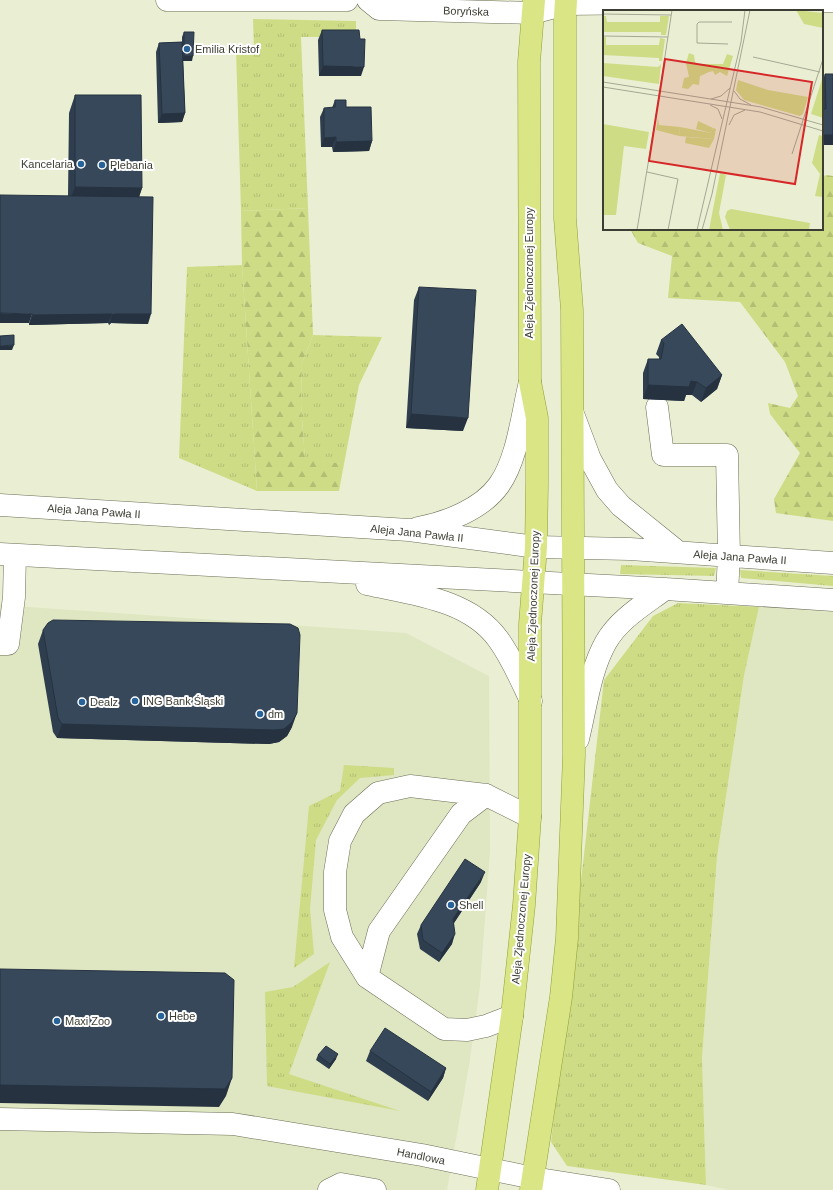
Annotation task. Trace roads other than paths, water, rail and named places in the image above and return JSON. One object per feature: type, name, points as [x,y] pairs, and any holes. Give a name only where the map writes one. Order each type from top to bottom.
[{"type":"main road","points":[[532,1184],[568,938],[574,756],[572,310],[565,218],[564,1]]},
{"type":"main road","name":"Aleja Zjednoczonej Europy","points":[[489,1180],[512,1016],[524,905],[530,817],[530,624],[536,547],[537,418],[530,382],[529,62],[534,7]]},
{"type":"street","points":[[167,0],[347,0]]},
{"type":"street","name":"Boryńska","points":[[368,0],[379,9],[534,7],[564,1],[677,7],[801,1],[833,1]]},
{"type":"street","points":[[410,530],[455,516],[481,502],[498,486],[512,456],[530,382]]},
{"type":"street","points":[[658,408],[663,456],[727,455],[730,556],[727,593]]},
{"type":"street","points":[[572,411],[590,458],[607,490],[621,506],[678,552]]},
{"type":"street","name":"Aleja Jana Pawła II","points":[[0,505],[410,530],[536,547],[573,547],[678,552],[833,563]]},
{"type":"street","points":[[0,644],[8,644],[14,597],[8,554],[533,583],[665,588],[833,600]]},
{"type":"street","points":[[307,570],[438,600],[469,613],[487,626],[498,638],[518,672],[531,701]]},
{"type":"street","points":[[574,756],[595,669],[606,641],[633,613],[665,588]]},
{"type":"street","points":[[512,1016],[486,1026],[467,1030],[444,1029],[367,977],[342,937],[335,910],[335,872],[340,842],[354,814],[378,793],[410,786],[486,795],[530,817]]},
{"type":"street","points":[[367,977],[379,931],[461,814],[486,795]]},
{"type":"street","name":"Handlowa","points":[[0,1119],[233,1124],[422,1155],[489,1180],[609,1190]]},
{"type":"street","points":[[329,1190],[340,1184],[375,1190]]},
{"type":"place","name":"Emilia Kristof","points":[[187,49]]},
{"type":"place","name":"Kancelaria","points":[[81,164]]},
{"type":"place","name":"Plebania","points":[[102,165]]},
{"type":"place","name":"ING Bank Śląski","points":[[135,701]]},
{"type":"place","name":"Dealz","points":[[82,702]]},
{"type":"place","name":"dm","points":[[260,714]]},
{"type":"place","name":"Shell","points":[[451,905]]},
{"type":"place","name":"Hebe","points":[[161,1016]]},
{"type":"place","name":"Maxi Zoo","points":[[57,1021]]}]
